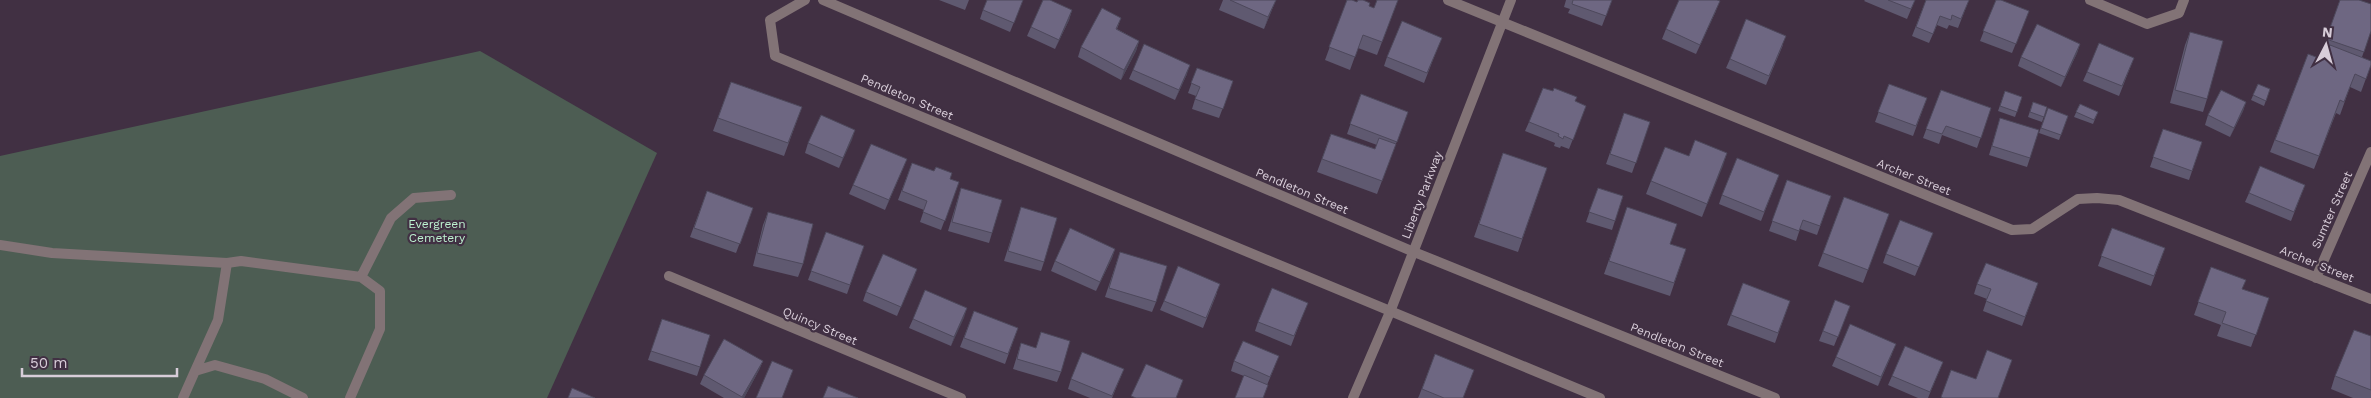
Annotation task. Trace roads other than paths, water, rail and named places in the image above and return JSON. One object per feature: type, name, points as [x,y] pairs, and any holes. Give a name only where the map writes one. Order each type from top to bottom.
[{"type":"street","name":"Pendleton Street","points":[[806,0],[770,20],[775,56],[1600,398]]},
{"type":"street","name":"Pendleton Street","points":[[823,0],[1414,252],[1775,398]]},
{"type":"street","name":"Archer Street","points":[[1448,0],[2012,230],[2032,229],[2078,199],[2119,200],[2371,299]]},
{"type":"street","name":"Liberty Parkway","points":[[1353,398],[1414,252],[1511,0]]},
{"type":"street","points":[[2090,0],[2148,24],[2179,13],[2184,0]]},
{"type":"street","name":"Sumter Street","points":[[2316,278],[2371,152]]},
{"type":"street","points":[[361,277],[390,218],[414,198],[451,195]]},
{"type":"street","points":[[0,246],[52,253],[227,263],[241,262],[361,277],[380,290],[380,329],[350,398]]},
{"type":"street","points":[[183,398],[218,320],[227,263]]},
{"type":"street","name":"Quincy Street","points":[[669,276],[961,398]]},
{"type":"street","points":[[195,371],[214,365],[266,379],[303,398]]},
{"type":"park label","name":"Evergreen Cemetery","points":[[437,231]]}]
